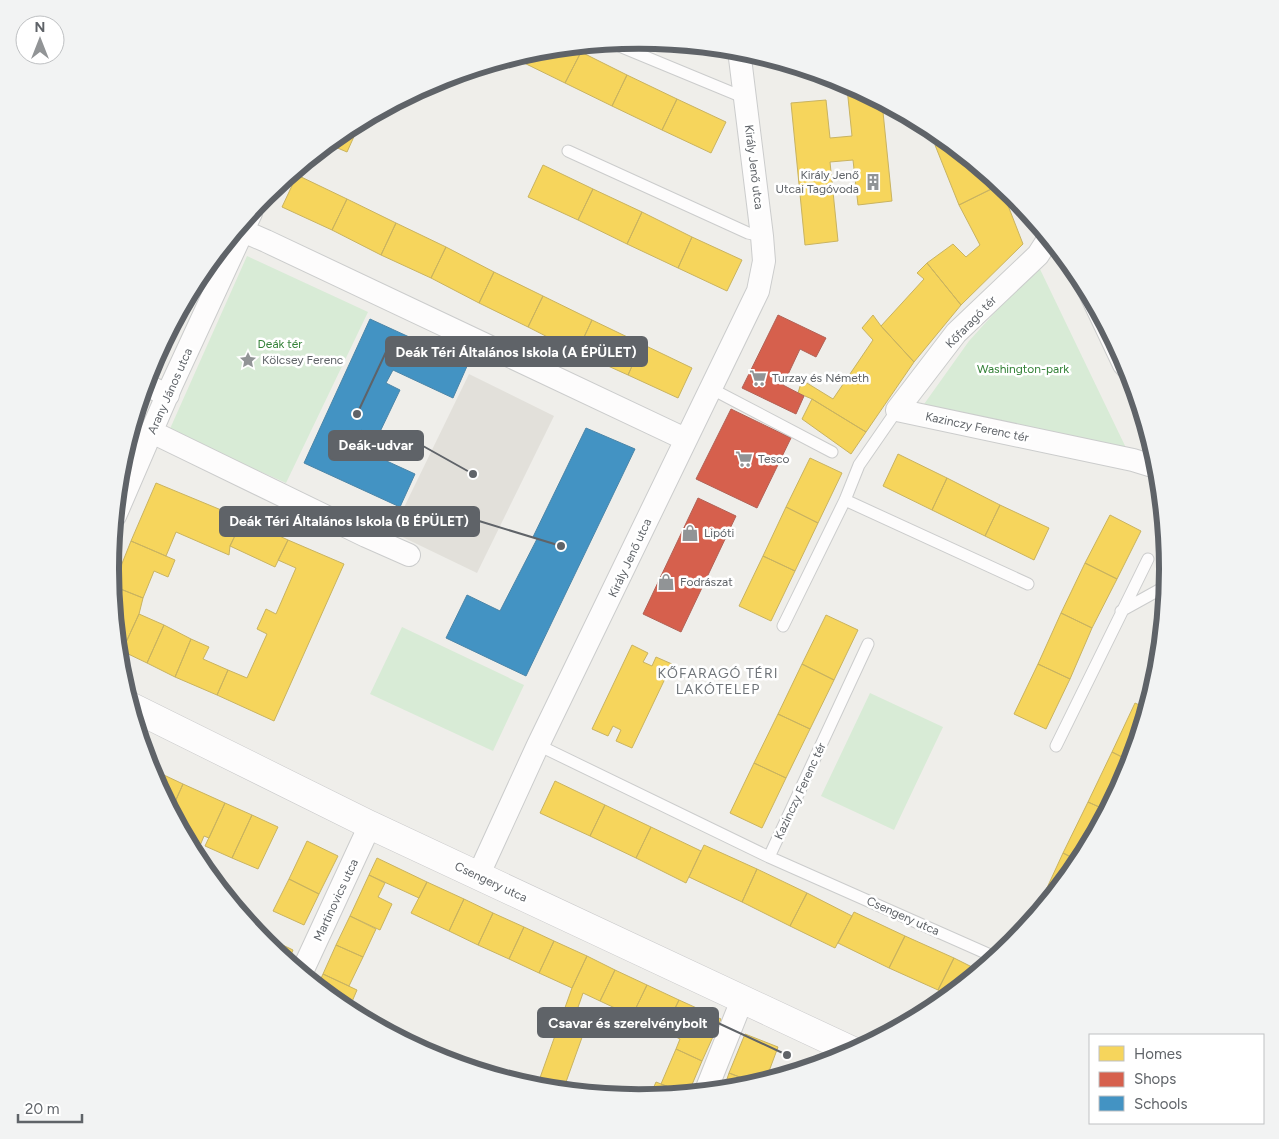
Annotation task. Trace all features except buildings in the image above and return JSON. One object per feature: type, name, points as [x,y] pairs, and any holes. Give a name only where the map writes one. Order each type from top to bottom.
[{"type":"main road","name":"Csengery utca","points":[[138,710],[370,825],[846,1048]]},
{"type":"street","name":"Király Jenő utca","points":[[478,876],[538,745],[758,292],[764,262],[740,59]]},
{"type":"street","points":[[249,224],[266,241],[685,439]]},
{"type":"street","name":"Kőfaragó tér","points":[[897,410],[956,333],[1038,255],[1046,243]]},
{"type":"street","name":"Arany János utca","points":[[124,495],[168,395],[219,264],[231,246]]},
{"type":"street","points":[[151,388],[168,395]]},
{"type":"street","name":"Kazinczy Ferenc tér","points":[[897,410],[1149,465]]},
{"type":"street","points":[[152,432],[409,555]]},
{"type":"street","name":"Martinovics utca","points":[[304,968],[370,825]]},
{"type":"street","points":[[707,1086],[742,1000]]},
{"type":"lane","points":[[627,49],[745,98]]},
{"type":"lane","points":[[568,151],[748,233],[762,236]]},
{"type":"lane","points":[[1101,328],[1119,366]]},
{"type":"lane","points":[[710,388],[832,452]]},
{"type":"lane","points":[[783,626],[845,500],[859,465],[897,410]]},
{"type":"lane","points":[[845,500],[1028,584]]},
{"type":"lane","points":[[1056,746],[1148,559]]},
{"type":"lane","points":[[1121,611],[1159,590]]},
{"type":"lane","name":"Kazinczy Ferenc tér","points":[[769,857],[868,644]]},
{"type":"lane","name":"Csengery utca","points":[[538,745],[769,857],[989,955]]},
{"type":"shaded area","points":[[469,374],[554,416],[477,573],[392,532]]},
{"type":"green space","name":"Deák tér","points":[[247,256],[368,312],[286,483],[169,431]]},
{"type":"green space","name":"Washington-park","points":[[1038,265],[1128,452],[922,407],[969,341]]},
{"type":"green space","points":[[183,319],[155,377],[172,339]]},
{"type":"green space","points":[[402,627],[524,685],[493,751],[370,694]]},
{"type":"green space","points":[[870,693],[943,727],[894,830],[821,796]]},
{"type":"place","name":"Király Jenő Utcai Tagóvoda","points":[[873,182]]},
{"type":"place","name":"Kölcsey Ferenc","points":[[248,360]]},
{"type":"place","name":"Turzay és Németh","points":[[758,378]]},
{"type":"place","name":"Deák Téri Általános Iskola (A ÉPÜLET)","points":[[357,414]]},
{"type":"place","name":"Tesco","points":[[744,459]]},
{"type":"place","name":"Deák-udvar","points":[[473,474]]},
{"type":"place","name":"Lipóti","points":[[690,533]]},
{"type":"place","name":"Deák Téri Általános Iskola (B ÉPÜLET)","points":[[561,546]]},
{"type":"place","name":"Fodrászat","points":[[666,582]]},
{"type":"place","name":"Csavar és szerelvénybolt","points":[[787,1055]]},
{"type":"district","name":"KŐFARAGÓ TÉRI LAKÓTELEP","points":[[718,682]]}]
